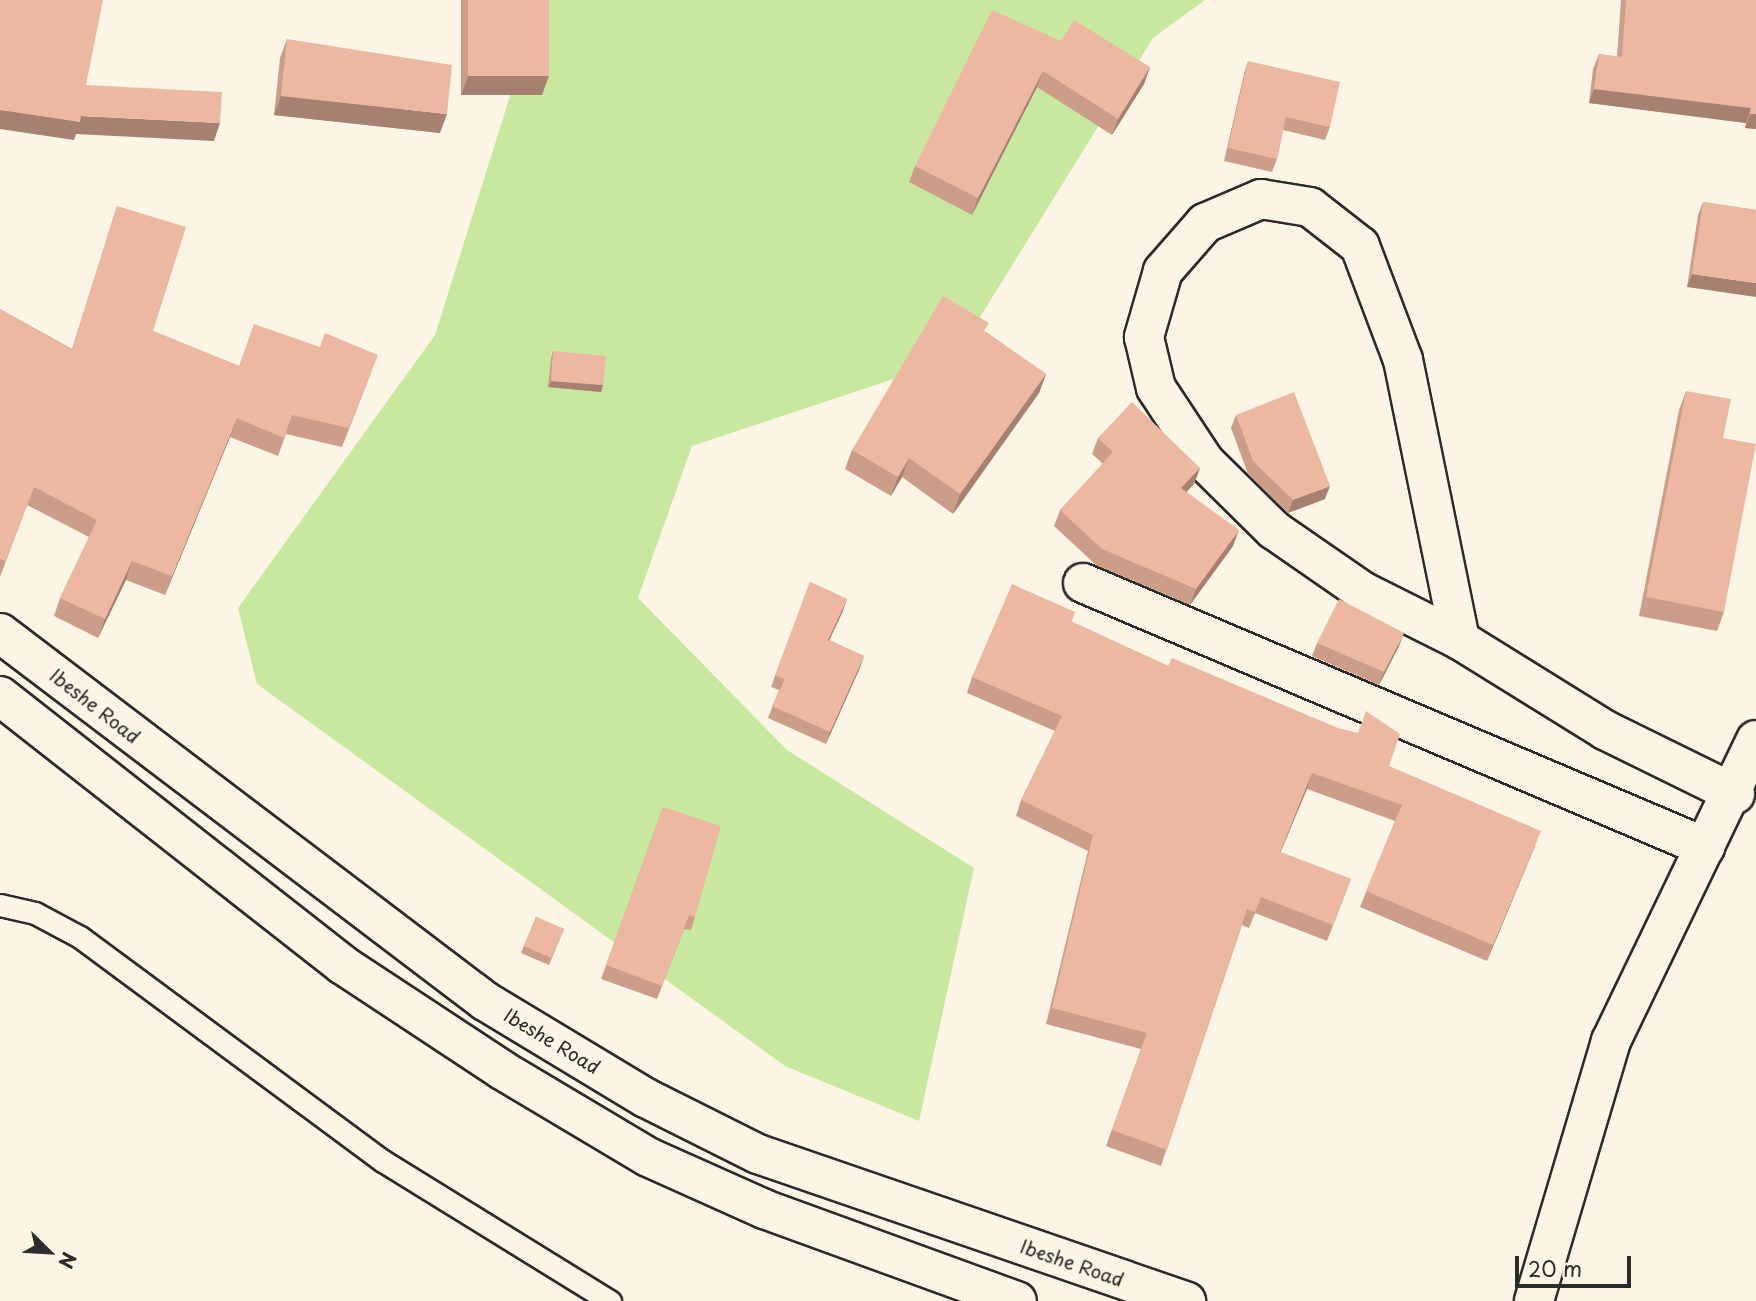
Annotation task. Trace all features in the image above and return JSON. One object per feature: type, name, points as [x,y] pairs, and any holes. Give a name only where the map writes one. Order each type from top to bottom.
[{"type":"street","points":[[1460,640],[1403,360],[1360,246],[1310,207],[1261,199],[1205,223],[1163,271],[1144,337],[1156,388],[1205,463],[1274,530],[1362,591],[1460,640],[1605,730],[1734,794]]},
{"type":"street","points":[[1083,583],[1705,847]]},
{"type":"street","name":"Ibeshe Road","points":[[0,633],[485,1001],[646,1098],[758,1154],[1186,1301]]},
{"type":"street","points":[[0,696],[343,965],[569,1111],[648,1157],[764,1209],[1017,1301]]},
{"type":"street","points":[[1534,1301],[1611,1041],[1705,847],[1734,794],[1756,740]]},
{"type":"lane","points":[[0,905],[35,913],[80,937],[383,1161],[610,1301]]},
{"type":"green space","points":[[531,0],[1205,0],[1153,38],[954,359],[692,446],[638,598],[787,750],[974,868],[919,1121],[785,1066],[257,684],[238,608],[435,335],[526,45]]},
{"type":"building","points":[[0,0],[103,0],[86,85],[222,92],[220,123],[81,116],[80,122],[0,110]]},
{"type":"building","points":[[468,0],[549,0],[549,76],[468,76]]},
{"type":"building","points":[[1626,0],[1756,0],[1756,114],[1750,114],[1751,108],[1594,89],[1599,54],[1622,57]]},
{"type":"building","points":[[992,10],[1061,41],[1074,20],[1150,67],[1118,119],[1043,71],[978,198],[915,166]]},
{"type":"building","points":[[287,39],[452,65],[447,114],[281,96]]},
{"type":"building","points":[[1248,61],[1340,82],[1330,127],[1286,117],[1277,159],[1228,148]]},
{"type":"building","points":[[1703,202],[1756,210],[1756,283],[1692,274]]},
{"type":"building","points":[[117,206],[186,227],[153,331],[239,366],[254,324],[320,347],[325,333],[378,355],[349,428],[292,415],[284,438],[237,418],[172,576],[132,561],[105,619],[60,598],[97,520],[34,487],[6,561],[0,559],[0,309],[72,350]]},
{"type":"building","points":[[943,296],[989,323],[984,331],[1046,374],[960,494],[909,458],[898,477],[852,450]]},
{"type":"building","points":[[553,351],[606,356],[603,385],[551,381]]},
{"type":"building","points":[[1686,391],[1731,399],[1723,438],[1756,444],[1724,612],[1646,597]]},
{"type":"building","points":[[1294,392],[1330,486],[1293,500],[1253,461],[1236,415]]},
{"type":"building","points":[[1132,402],[1200,468],[1181,488],[1239,530],[1196,589],[1102,549],[1060,510],[1113,452],[1098,438]]},
{"type":"building","points":[[810,582],[847,599],[828,640],[864,656],[830,732],[772,706],[785,679],[775,675]]},
{"type":"building","points":[[1012,584],[1075,612],[1071,621],[1168,666],[1172,658],[1338,728],[1358,733],[1366,711],[1400,734],[1389,766],[1541,831],[1493,945],[1366,891],[1402,805],[1312,773],[1280,852],[1351,879],[1333,925],[1261,897],[1255,912],[1247,909],[1167,1150],[1112,1130],[1147,1033],[1052,1008],[1093,835],[1021,800],[1062,716],[972,677]]},
{"type":"building","points":[[1339,599],[1404,633],[1384,672],[1317,643]]},
{"type":"building","points":[[663,807],[721,826],[695,917],[689,915],[662,986],[606,965]]},
{"type":"building","points":[[536,917],[564,929],[551,958],[524,946]]}]
